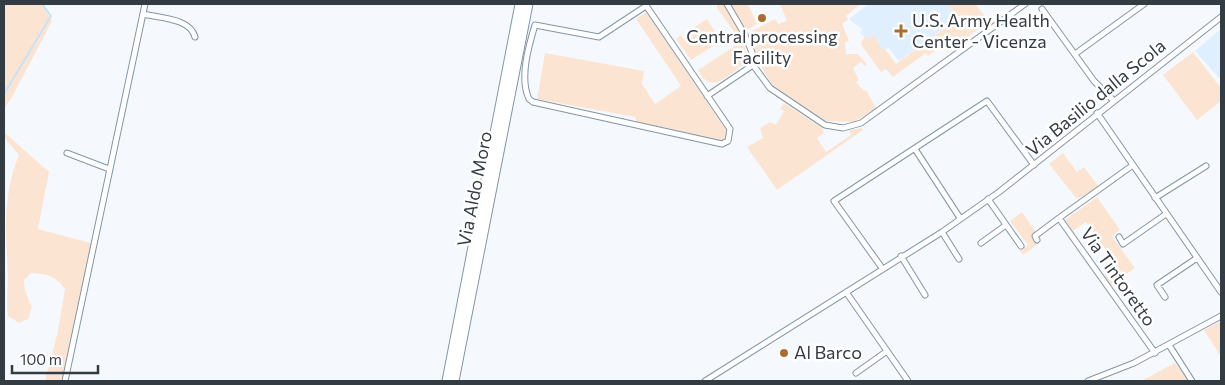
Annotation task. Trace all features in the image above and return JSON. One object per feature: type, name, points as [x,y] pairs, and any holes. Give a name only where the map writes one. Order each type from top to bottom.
[{"type":"main road","name":"Via Aldo Moro","points":[[447,381],[520,4]]},
{"type":"main road","name":"Via Aldo Moro","points":[[454,381],[528,4]]},
{"type":"street","points":[[65,381],[145,4]]},
{"type":"street","points":[[727,4],[745,34],[753,55],[754,65],[770,88],[825,125],[842,128],[861,123],[1024,4]]},
{"type":"street","points":[[1075,54],[1144,4]]},
{"type":"street","points":[[646,5],[730,129],[728,141],[722,144],[533,102],[529,99],[525,80],[529,43],[535,25],[599,37],[646,5]]},
{"type":"street","points":[[1042,9],[1094,81],[1113,100]]},
{"type":"street","points":[[143,14],[187,24],[193,30],[194,37]]},
{"type":"street","name":"Via Basilio dalla Scola","points":[[705,381],[901,256],[942,232],[1034,165],[1113,100],[1221,17]]},
{"type":"street","points":[[707,96],[754,65]]},
{"type":"street","points":[[882,268],[834,201],[987,101],[1034,165]]},
{"type":"street","points":[[1097,113],[1221,292]]},
{"type":"street","points":[[915,149],[960,218]]},
{"type":"street","points":[[67,153],[109,170]]},
{"type":"street","name":"Via Tintoretto","points":[[1037,240],[1035,236],[1133,165]]},
{"type":"street","points":[[1155,198],[1206,166]]},
{"type":"street","points":[[988,199],[1021,246]]},
{"type":"street","points":[[1118,237],[1123,244],[1166,214]]},
{"type":"street","name":"Via Tintoretto","points":[[1060,218],[1155,353]]},
{"type":"street","points":[[981,243],[1006,225]]},
{"type":"street","points":[[942,232],[959,260]]},
{"type":"street","points":[[901,256],[925,295]]},
{"type":"street","points":[[1165,297],[1157,286],[1197,258]]},
{"type":"street","points":[[846,292],[908,381]]},
{"type":"street","points":[[1088,381],[1155,353],[1221,316]]},
{"type":"street","points":[[1169,345],[1192,381]]},
{"type":"street","points":[[856,374],[887,352]]},
{"type":"shaded area","points":[[4,4],[42,4],[52,21],[12,97],[4,108]]},
{"type":"shaded area","points":[[717,4],[748,4],[757,24],[741,34],[746,51],[744,64],[725,78],[714,83],[708,82],[703,78],[698,70],[741,42],[717,8]]},
{"type":"shaded area","points":[[780,4],[861,4],[846,16],[848,20],[842,24],[849,41],[845,42],[846,54],[858,54],[867,64],[865,66],[861,62],[853,68],[859,80],[856,82],[864,91],[866,90],[876,108],[854,122],[826,121],[773,86],[764,72],[748,33],[775,19],[778,24],[787,21]]},
{"type":"shaded area","name":"U.S. Army Health Center - Vicenza","points":[[869,4],[948,4],[958,18],[899,61],[889,48],[882,50],[868,40],[860,33],[862,29],[849,19]]},
{"type":"shaded area","points":[[948,4],[975,4],[989,21],[948,52],[942,45],[928,56],[926,53],[893,77],[886,69],[881,72],[862,46],[861,42],[865,37],[868,39],[874,35],[882,50],[885,49],[896,64],[958,18]]},
{"type":"shaded area","points":[[646,12],[728,133],[726,139],[721,142],[637,122],[635,117],[537,99],[545,53],[644,71],[642,84],[655,104],[681,86],[636,19]]},
{"type":"shaded area","points":[[707,19],[721,41],[691,60],[676,39],[681,35],[685,41],[695,33],[693,28]]},
{"type":"shaded area","points":[[1221,29],[1221,80],[1195,51]]},
{"type":"shaded area","points":[[1193,52],[1221,88],[1221,101],[1197,120],[1163,75]]},
{"type":"shaded area","points":[[784,103],[821,127],[824,133],[817,138],[826,152],[851,135],[849,130],[862,128],[863,130],[777,190],[747,147],[763,138],[760,128],[770,122],[776,125],[784,111],[780,109]]},
{"type":"shaded area","points":[[4,132],[49,172],[38,229],[94,244],[65,381],[45,381],[58,331],[65,289],[62,285],[51,276],[31,273],[24,280],[25,291],[32,307],[28,319],[19,323],[8,316],[6,215],[10,185],[19,155],[4,137]]},
{"type":"shaded area","points":[[1063,153],[1077,172],[1084,167],[1099,187],[1077,199],[1049,164]]},
{"type":"shaded area","points":[[1097,197],[1120,230],[1112,236],[1135,268],[1110,286],[1103,276],[1117,265],[1086,222],[1073,231],[1065,220]]},
{"type":"shaded area","points":[[1022,212],[1036,232],[1031,236],[1037,245],[1023,255],[1020,251],[1028,245],[1010,221]]},
{"type":"shaded area","points":[[1221,321],[1221,352],[1219,354],[1204,330]]},
{"type":"shaded area","points":[[1175,363],[1188,381],[1141,381]]},
{"type":"waterway","points":[[4,94],[51,16],[42,4]]},
{"type":"place","name":"Central processing Facility","points":[[762,18]]},
{"type":"place","name":"U.S. Army Health Center - Vicenza","points":[[901,31]]},
{"type":"place","name":"Al Barco","points":[[784,353]]}]
